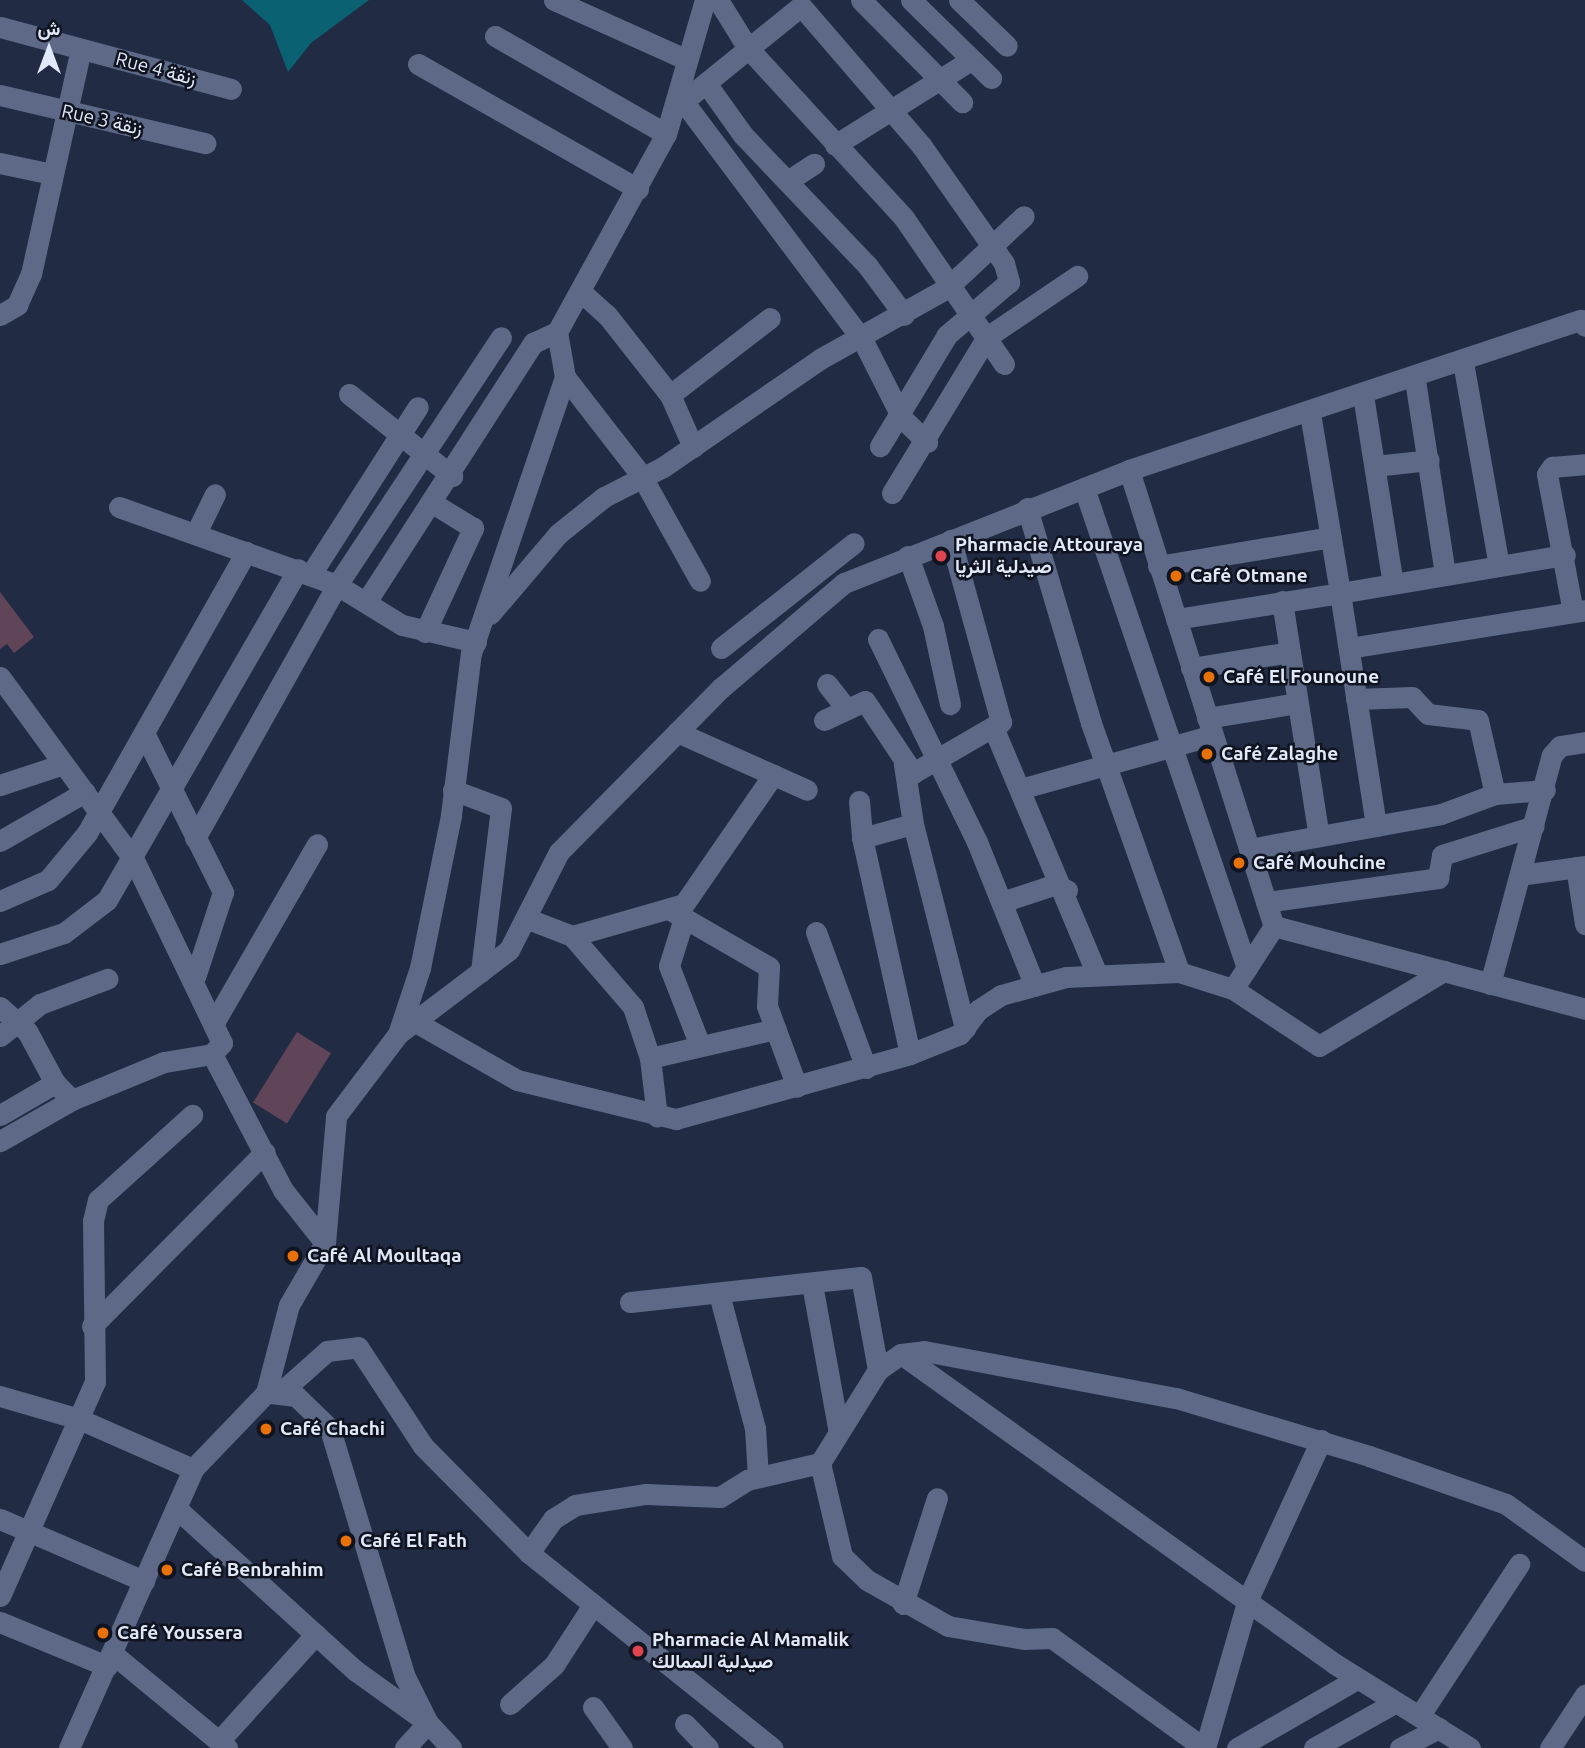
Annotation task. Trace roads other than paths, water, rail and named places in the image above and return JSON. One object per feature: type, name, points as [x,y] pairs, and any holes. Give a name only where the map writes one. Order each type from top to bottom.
[{"type":"street","points":[[554,0],[685,59]]},
{"type":"street","points":[[368,599],[434,504],[533,343],[557,332],[638,189],[679,104],[685,59],[705,0]]},
{"type":"street","points":[[718,0],[747,47],[904,218],[947,288],[971,313],[1004,364]]},
{"type":"street","points":[[861,0],[938,81],[962,102]]},
{"type":"street","points":[[911,0],[991,78]]},
{"type":"street","points":[[959,0],[1007,46]]},
{"type":"street","points":[[679,104],[801,6],[974,215],[1009,282],[947,335],[902,418],[880,446]]},
{"type":"street","name":"Rue 4 زنقة","points":[[0,27],[231,89]]},
{"type":"street","points":[[495,36],[666,134]]},
{"type":"street","points":[[0,315],[12,311],[25,292],[81,49]]},
{"type":"street","points":[[835,145],[885,109],[971,60]]},
{"type":"street","points":[[418,64],[638,189]]},
{"type":"street","points":[[706,83],[743,135],[789,180],[904,315]]},
{"type":"street","name":"Rue 3 زنقة","points":[[0,95],[205,143]]},
{"type":"street","points":[[679,104],[862,339],[902,418],[927,442]]},
{"type":"street","points":[[0,163],[52,174]]},
{"type":"street","points":[[789,180],[814,164]]},
{"type":"street","points":[[487,618],[558,534],[641,475],[693,447],[820,359],[862,339],[947,288],[1024,216]]},
{"type":"street","points":[[892,493],[927,442],[987,337],[1077,276]]},
{"type":"street","points":[[580,291],[610,317],[670,395],[693,447]]},
{"type":"street","points":[[670,395],[770,317]]},
{"type":"street","points":[[398,1034],[417,1023],[509,950],[559,852],[677,732],[790,624],[844,583],[1027,508],[1129,470],[1415,380],[1584,321]]},
{"type":"street","points":[[557,332],[565,377],[641,475],[700,581]]},
{"type":"street","points":[[195,838],[337,584],[501,337]]},
{"type":"street","points":[[1463,362],[1499,566]]},
{"type":"street","points":[[273,1392],[289,1304],[325,1243],[336,1116],[398,1034],[420,968],[453,790],[462,698],[476,642],[487,618],[519,502],[565,377]]},
{"type":"street","points":[[1415,380],[1445,574]]},
{"type":"street","points":[[349,394],[452,476]]},
{"type":"street","points":[[1363,395],[1393,584]]},
{"type":"street","points":[[0,954],[82,923],[134,860],[170,788],[304,571],[418,407]]},
{"type":"street","points":[[1310,413],[1376,826]]},
{"type":"street","points":[[1375,466],[1429,460]]},
{"type":"street","points":[[1349,648],[1579,611],[1547,474],[1552,467],[1585,464]]},
{"type":"street","points":[[1129,470],[1274,926]]},
{"type":"street","points":[[1084,488],[1247,968]]},
{"type":"street","points":[[196,534],[215,494]]},
{"type":"street","points":[[425,632],[473,528],[434,504]]},
{"type":"street","points":[[119,507],[337,584],[368,599],[402,625],[476,642]]},
{"type":"street","points":[[1027,508],[1107,764],[1179,972]]},
{"type":"street","points":[[1158,566],[1331,537]]},
{"type":"street","points":[[904,765],[918,773],[940,761],[993,727],[1002,711],[951,540]]},
{"type":"street","points":[[721,648],[854,543]]},
{"type":"street","points":[[0,901],[48,880],[100,811],[246,552]]},
{"type":"street","points":[[1176,619],[1565,555]]},
{"type":"street","points":[[908,556],[933,626],[950,704]]},
{"type":"street","points":[[1282,601],[1319,836]]},
{"type":"street","points":[[775,603],[790,624]]},
{"type":"street","points":[[878,639],[940,761],[1002,902],[1035,986]]},
{"type":"street","points":[[1191,668],[1290,652]]},
{"type":"street","points":[[0,677],[134,860],[195,977],[222,1043],[212,1054],[164,1062],[72,1100],[0,1141]]},
{"type":"street","points":[[827,684],[844,706]]},
{"type":"street","points":[[1356,699],[1412,697],[1428,714],[1478,719],[1495,794]]},
{"type":"street","points":[[824,719],[844,706],[865,701],[904,765],[913,824],[965,1028]]},
{"type":"street","points":[[1020,789],[1170,746],[1210,726],[1298,703]]},
{"type":"street","points":[[891,742],[922,726]]},
{"type":"street","points":[[993,727],[1067,890],[1097,974]]},
{"type":"street","points":[[677,732],[807,790]]},
{"type":"street","points":[[144,733],[224,901],[195,977]]},
{"type":"street","points":[[1490,984],[1555,750],[1585,742]]},
{"type":"street","points":[[0,785],[63,764]]},
{"type":"street","points":[[699,1043],[669,966],[678,915],[773,775]]},
{"type":"street","points":[[453,790],[501,808],[481,972]]},
{"type":"street","points":[[1249,849],[1441,814],[1495,794],[1545,790]]},
{"type":"street","points":[[0,841],[85,792]]},
{"type":"street","points":[[859,801],[862,838],[910,1054]]},
{"type":"street","points":[[862,838],[913,824]]},
{"type":"street","points":[[1266,902],[1438,878],[1442,855],[1534,826]]},
{"type":"street","points":[[215,1021],[317,844]]},
{"type":"street","points":[[1520,875],[1580,867],[1585,924]]},
{"type":"street","points":[[1002,902],[1053,885],[1067,890]]},
{"type":"street","points":[[572,936],[678,915],[769,967],[767,1006],[797,1087]]},
{"type":"street","points":[[527,919],[572,936],[625,991],[650,1058],[657,1117]]},
{"type":"street","points":[[1233,989],[1274,926]]},
{"type":"street","points":[[1274,926],[1490,984],[1583,1003]]},
{"type":"street","points":[[816,932],[866,1068]]},
{"type":"street","points":[[417,1023],[517,1080],[657,1117],[683,1118],[910,1054],[965,1028],[988,1002],[1035,986],[1097,974],[1179,972],[1233,989],[1319,1046],[1444,971]]},
{"type":"street","points":[[7,1012],[107,979]]},
{"type":"street","points":[[0,1036],[7,1012]]},
{"type":"street","points":[[7,1012],[55,1083],[72,1100]]},
{"type":"street","points":[[650,1058],[699,1043],[776,1029]]},
{"type":"street","points":[[212,1054],[297,1212],[325,1243]]},
{"type":"street","points":[[0,1115],[55,1083]]},
{"type":"street","points":[[0,1596],[95,1382],[92,1326],[98,1200],[192,1115]]},
{"type":"street","points":[[92,1326],[265,1152]]},
{"type":"street","points":[[630,1302],[863,1278],[878,1370]]},
{"type":"street","points":[[812,1284],[839,1432]]},
{"type":"street","points":[[719,1294],[755,1428],[758,1478]]},
{"type":"street","points":[[69,1748],[193,1469],[273,1392],[327,1351],[358,1347],[423,1446],[529,1553],[772,1748]]},
{"type":"street","points":[[529,1553],[569,1507],[646,1494],[720,1497],[758,1478],[820,1463],[878,1370],[901,1354],[942,1353],[1176,1398],[1321,1440],[1506,1504],[1585,1561]]},
{"type":"street","points":[[901,1354],[1357,1679],[1470,1748]]},
{"type":"street","points":[[273,1392],[307,1403],[330,1429],[386,1623],[428,1723]]},
{"type":"street","points":[[0,1396],[79,1419],[193,1469]]},
{"type":"street","points":[[820,1463],[844,1560],[903,1604],[968,1631],[1052,1638],[1204,1748],[1248,1599],[1321,1440]]},
{"type":"street","points":[[903,1604],[937,1498]]},
{"type":"street","points":[[176,1508],[316,1634],[428,1723],[451,1748]]},
{"type":"street","points":[[0,1519],[144,1581]]},
{"type":"street","points":[[1419,1715],[1519,1564]]},
{"type":"street","points":[[510,1704],[554,1665],[593,1605]]},
{"type":"street","points":[[0,1622],[110,1660],[223,1745],[316,1634]]},
{"type":"street","points":[[1237,1748],[1357,1679]]},
{"type":"street","points":[[1550,1748],[1585,1695]]},
{"type":"street","points":[[1314,1748],[1396,1702]]},
{"type":"street","points":[[593,1707],[622,1748]]},
{"type":"street","points":[[405,1748],[428,1723]]},
{"type":"street","points":[[685,1724],[708,1748]]},
{"type":"street","points":[[1400,1748],[1439,1728]]},
{"type":"place","name":"Pharmacie Attouraya صيدلية الثريا","points":[[941,556]]},
{"type":"place","name":"Café Otmane","points":[[1176,576]]},
{"type":"place","name":"Café El Founoune","points":[[1209,677]]},
{"type":"place","name":"Café Zalaghe","points":[[1207,754]]},
{"type":"place","name":"Café Mouhcine","points":[[1239,863]]},
{"type":"place","name":"Café Al Moultaqa","points":[[293,1256]]},
{"type":"place","name":"Café Chachi","points":[[266,1429]]},
{"type":"place","name":"Café El Fath","points":[[346,1541]]},
{"type":"place","name":"Café Benbrahim","points":[[167,1570]]},
{"type":"place","name":"Café Youssera","points":[[103,1633]]},
{"type":"place","name":"Pharmacie Al Mamalik صيدلية الممالك","points":[[638,1651]]}]
